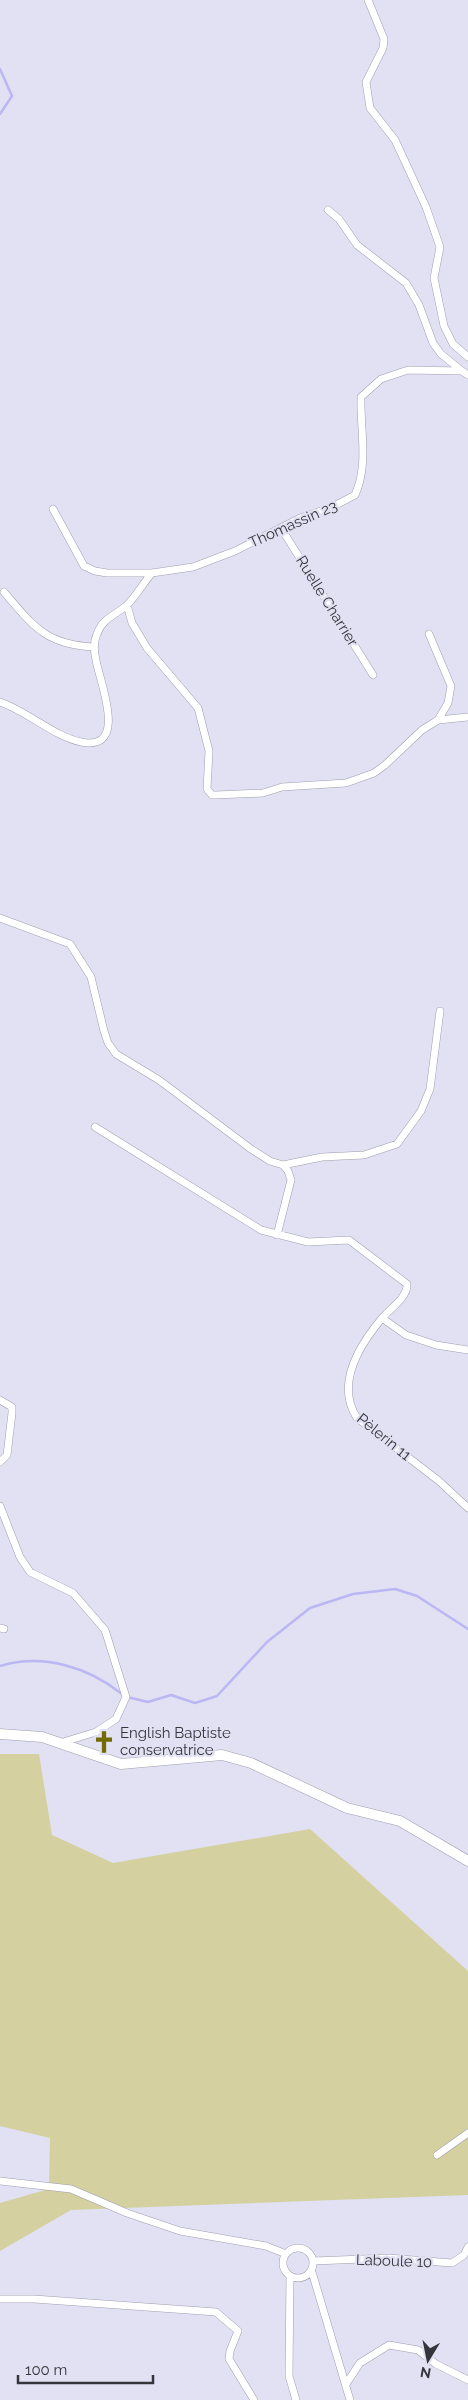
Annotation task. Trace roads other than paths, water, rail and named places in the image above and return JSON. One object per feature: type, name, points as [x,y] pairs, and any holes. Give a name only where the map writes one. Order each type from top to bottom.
[{"type":"main road","points":[[0,1734],[42,1737],[121,1764],[222,1756],[251,1763],[348,1808],[400,1821],[468,1861]]},
{"type":"street","points":[[368,0],[384,39],[383,48],[366,82],[370,108],[395,140],[426,207],[440,247],[434,278],[444,326],[453,344],[468,357]]},
{"type":"street","points":[[328,210],[339,219],[357,245],[406,282],[416,299],[433,343],[441,354],[465,373]]},
{"type":"street","name":"Thomassin 23","points":[[53,508],[84,566],[95,572],[152,573],[193,567],[235,551],[300,518],[330,508],[355,495],[363,472],[360,422],[362,397],[381,379],[408,370],[465,373]]},
{"type":"street","name":"Ruelle Charrier","points":[[281,528],[372,675]]},
{"type":"street","points":[[0,702],[18,708],[70,738],[83,742],[94,742],[102,738],[108,728],[109,716],[94,646],[101,626],[109,617],[127,605],[152,573]]},
{"type":"street","points":[[4,592],[32,625],[54,639],[72,646],[94,646]]},
{"type":"street","points":[[127,605],[132,623],[147,648],[198,708],[209,751],[206,784],[208,792],[212,794],[225,796],[263,793],[282,787],[340,784],[359,779],[385,765],[416,734],[438,720],[468,717]]},
{"type":"street","points":[[429,634],[451,686],[448,703],[438,720]]},
{"type":"street","points":[[0,918],[70,944],[91,978],[108,1044],[116,1054],[176,1092],[250,1149],[270,1161],[282,1165],[322,1156],[364,1155],[397,1144],[421,1111],[430,1089],[440,1011]]},
{"type":"street","points":[[95,1127],[244,1220],[277,1235],[291,1180],[282,1165]]},
{"type":"street","name":"Pèlerin 11","points":[[277,1235],[308,1242],[349,1240],[407,1284],[406,1293],[382,1318],[361,1347],[349,1375],[349,1406],[357,1418],[439,1480],[468,1508]]},
{"type":"street","points":[[382,1318],[406,1335],[436,1345],[468,1350]]},
{"type":"street","points":[[0,1400],[12,1407],[7,1455],[0,1462]]},
{"type":"street","points":[[0,1506],[20,1557],[30,1572],[73,1593],[105,1630],[126,1697],[116,1719],[96,1732],[59,1744]]},
{"type":"street","points":[[437,2155],[468,2133]]},
{"type":"street","points":[[0,2181],[71,2189],[127,2213],[180,2231],[266,2246],[286,2254]]},
{"type":"street","name":"Laboule 10","points":[[314,2261],[388,2258],[452,2263],[464,2255],[468,2247]]},
{"type":"street","points":[[296,2400],[289,2376],[290,2276],[282,2264],[289,2251],[299,2248],[309,2252],[314,2261],[312,2272],[350,2400]]},
{"type":"street","points":[[290,2276],[299,2279],[312,2272]]},
{"type":"street","points":[[0,2299],[34,2299],[216,2312],[222,2315],[238,2331],[229,2359],[254,2400]]},
{"type":"street","points":[[346,2384],[360,2363],[389,2345],[418,2350],[436,2364],[468,2380]]},
{"type":"waterway","points":[[0,69],[12,96],[0,114]]},
{"type":"waterway","points":[[127,1697],[148,1702],[171,1695],[195,1703],[217,1696],[267,1642],[310,1608],[353,1594],[395,1589],[417,1596],[468,1629]]},
{"type":"waterway","points":[[0,1666],[32,1661],[64,1665],[95,1676],[122,1694]]},
{"type":"place","name":"English Baptiste conservatrice","points":[[104,1742]]}]
